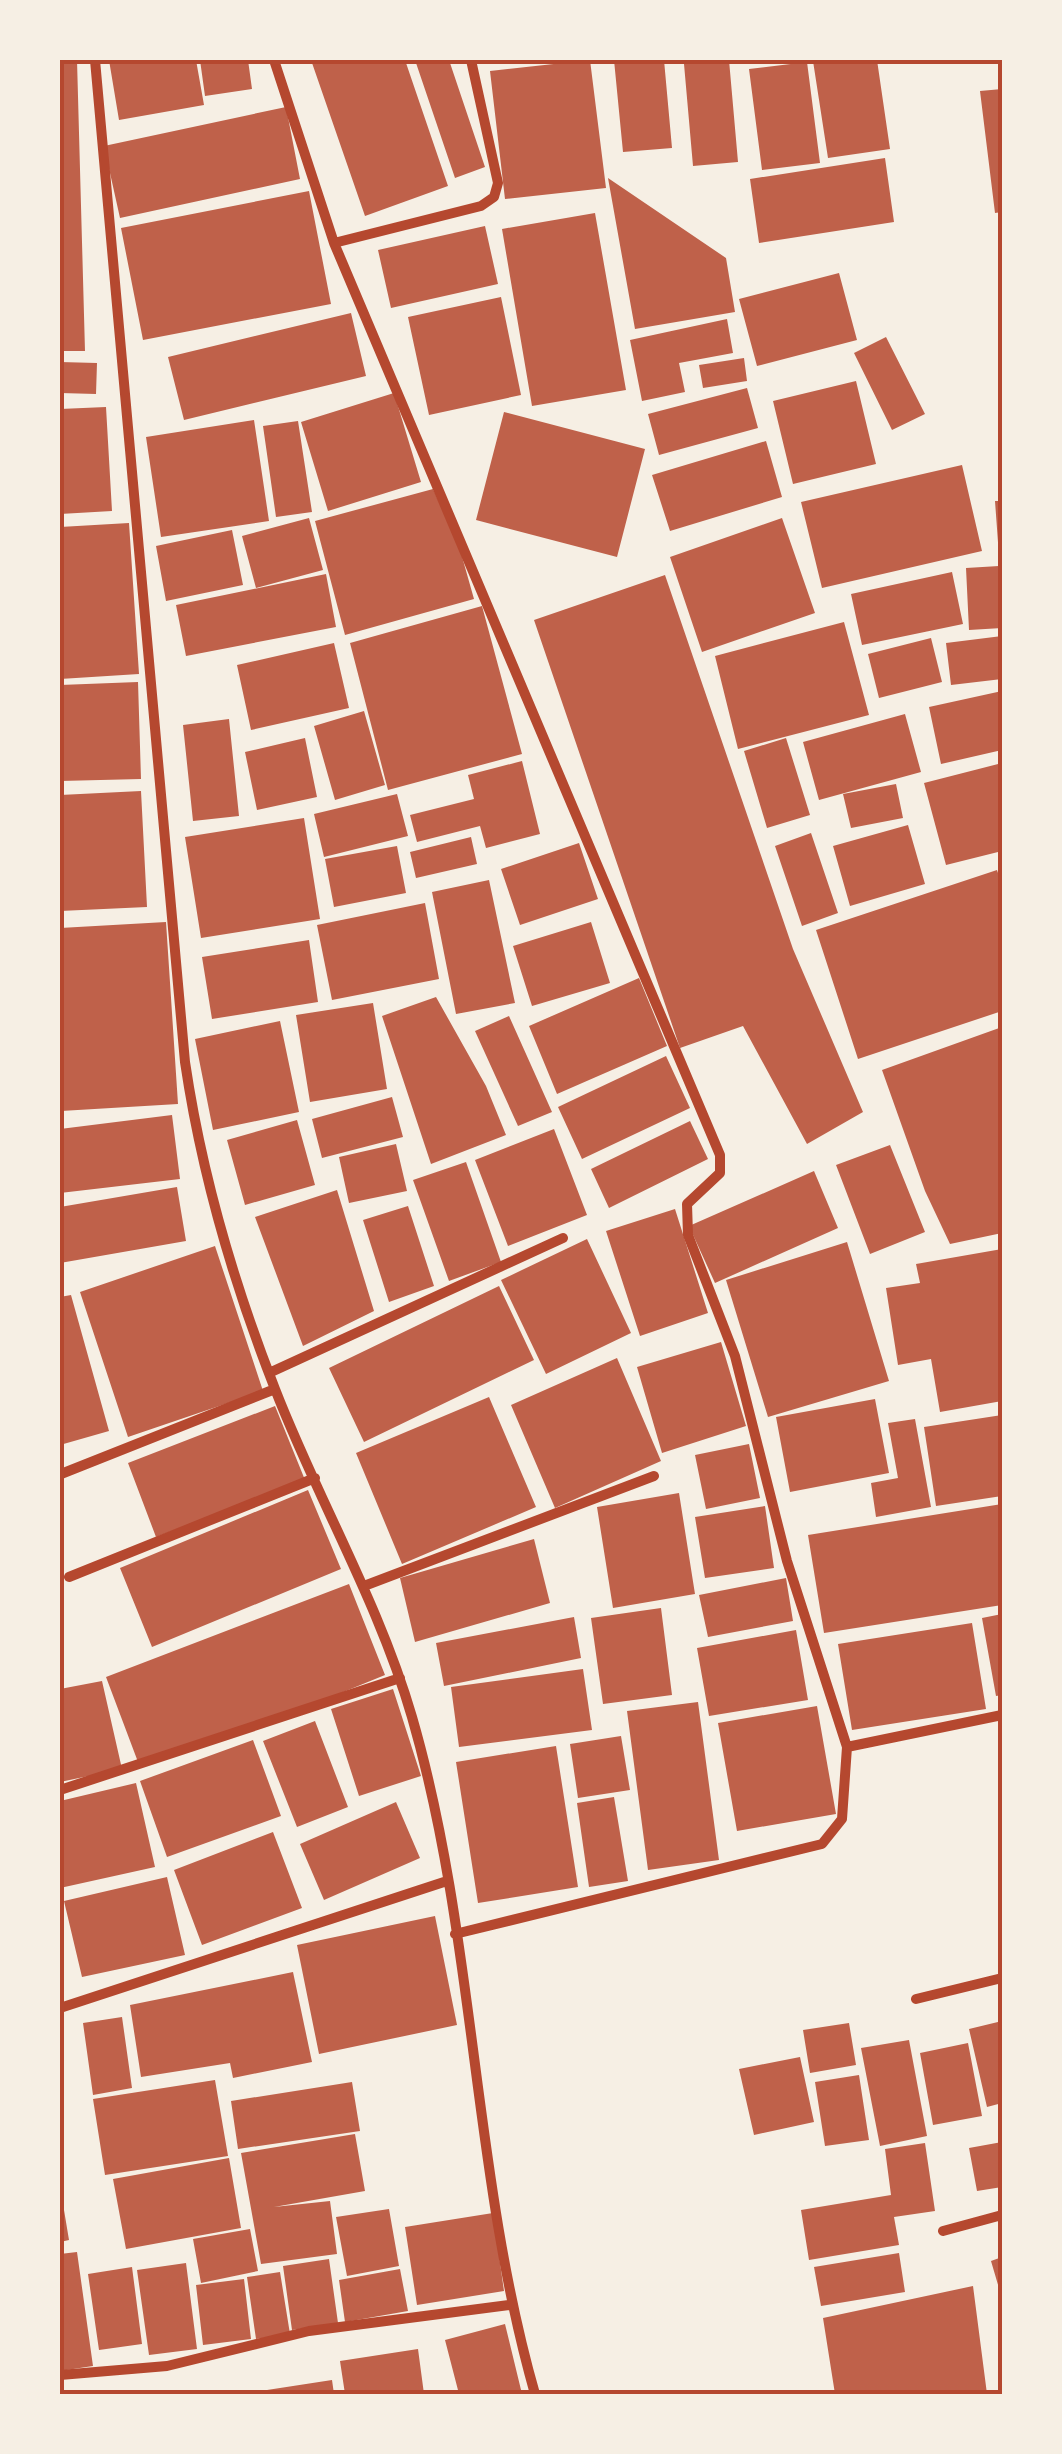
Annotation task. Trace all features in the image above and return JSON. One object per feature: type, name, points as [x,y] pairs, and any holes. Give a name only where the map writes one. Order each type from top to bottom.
[{"type":"street","points":[[95,60],[185,1062],[199,1156],[226,1259],[275,1390],[364,1586],[400,1678],[447,1882],[509,2304],[535,2394]]},
{"type":"street","points":[[274,60],[334,242],[720,1156],[720,1173],[687,1204],[688,1235],[735,1356],[787,1562],[847,1747],[842,1819],[822,1844],[455,1934]]},
{"type":"street","points":[[334,242],[481,206],[494,196],[498,183],[471,60]]},
{"type":"street","points":[[269,1373],[563,1238]]},
{"type":"street","points":[[61,1474],[275,1390]]},
{"type":"street","points":[[364,1586],[654,1476]]},
{"type":"street","points":[[70,1577],[315,1478]]},
{"type":"street","points":[[60,1790],[400,1678]]},
{"type":"street","points":[[847,1747],[1002,1715]]},
{"type":"street","points":[[60,2008],[447,1882]]},
{"type":"street","points":[[916,1999],[1002,1978]]},
{"type":"street","points":[[944,2232],[1002,2215]]},
{"type":"street","points":[[60,2376],[167,2366],[309,2331],[509,2304]]},
{"type":"building","points":[[60,60],[77,60],[85,351],[60,351]]},
{"type":"building","points":[[109,60],[196,60],[204,105],[119,120]]},
{"type":"building","points":[[200,60],[248,60],[252,89],[205,96]]},
{"type":"building","points":[[311,60],[405,60],[448,186],[365,216]]},
{"type":"building","points":[[415,60],[449,60],[485,167],[455,178]]},
{"type":"building","points":[[590,60],[606,188],[505,199],[490,71]]},
{"type":"building","points":[[614,60],[664,60],[672,148],[623,152]]},
{"type":"building","points":[[729,60],[738,162],[693,166],[684,64]]},
{"type":"building","points":[[877,60],[890,149],[828,158],[813,61]]},
{"type":"building","points":[[807,62],[820,163],[762,170],[749,69]]},
{"type":"building","points":[[1002,89],[1002,212],[995,213],[980,91]]},
{"type":"building","points":[[286,107],[300,179],[120,218],[104,146]]},
{"type":"building","points":[[885,158],[894,222],[759,243],[750,179]]},
{"type":"building","points":[[608,178],[726,258],[735,312],[635,329]]},
{"type":"building","points":[[309,191],[331,304],[143,340],[121,228]]},
{"type":"building","points":[[595,213],[626,390],[532,406],[502,229]]},
{"type":"building","points":[[485,226],[498,284],[391,308],[378,250]]},
{"type":"building","points":[[839,273],[857,340],[757,366],[739,299]]},
{"type":"building","points":[[501,297],[521,395],[429,415],[408,317]]},
{"type":"building","points":[[351,313],[366,376],[184,420],[168,357]]},
{"type":"building","points":[[727,319],[733,353],[679,363],[685,392],[642,401],[630,340]]},
{"type":"building","points":[[886,337],[925,414],[892,430],[854,353]]},
{"type":"building","points":[[744,358],[747,381],[703,388],[699,365]]},
{"type":"building","points":[[60,362],[97,363],[96,394],[60,393]]},
{"type":"building","points":[[856,381],[876,464],[793,484],[773,401]]},
{"type":"building","points":[[747,388],[758,428],[659,455],[648,414]]},
{"type":"building","points":[[394,393],[421,482],[328,511],[301,422]]},
{"type":"building","points":[[106,407],[112,511],[60,514],[60,409]]},
{"type":"building","points":[[504,412],[645,449],[617,557],[476,520]]},
{"type":"building","points":[[254,420],[269,521],[161,537],[146,437]]},
{"type":"building","points":[[298,421],[312,512],[276,517],[263,426]]},
{"type":"building","points":[[766,441],[782,497],[670,531],[652,475]]},
{"type":"building","points":[[962,465],[982,551],[822,588],[801,502]]},
{"type":"building","points":[[433,489],[459,546],[474,599],[345,635],[315,521]]},
{"type":"building","points":[[995,501],[1002,501],[1002,556],[999,556]]},
{"type":"building","points":[[309,518],[323,570],[256,588],[242,536]]},
{"type":"building","points":[[782,518],[815,613],[702,652],[670,557]]},
{"type":"building","points":[[129,523],[139,674],[60,679],[60,527]]},
{"type":"building","points":[[232,530],[243,585],[166,601],[156,546]]},
{"type":"building","points":[[999,566],[1002,628],[969,630],[966,568]]},
{"type":"building","points":[[952,572],[963,624],[862,645],[851,594]]},
{"type":"building","points":[[326,574],[336,627],[186,656],[176,605]]},
{"type":"building","points":[[665,575],[793,949],[863,1112],[807,1144],[743,1026],[680,1048],[534,620]]},
{"type":"building","points":[[482,606],[522,754],[388,790],[350,643]]},
{"type":"building","points":[[844,622],[869,715],[738,749],[715,656]]},
{"type":"building","points":[[1002,636],[1002,679],[951,685],[946,643]]},
{"type":"building","points":[[931,638],[942,682],[879,698],[868,654]]},
{"type":"building","points":[[334,643],[349,708],[251,730],[237,665]]},
{"type":"building","points":[[138,682],[141,779],[60,781],[60,685]]},
{"type":"building","points":[[1002,691],[1002,750],[941,764],[929,707]]},
{"type":"building","points":[[364,711],[385,785],[335,800],[314,726]]},
{"type":"building","points":[[905,714],[921,772],[819,800],[803,742]]},
{"type":"building","points":[[229,719],[239,816],[193,821],[183,725]]},
{"type":"building","points":[[305,738],[317,797],[257,810],[245,752]]},
{"type":"building","points":[[786,738],[810,815],[767,828],[744,751]]},
{"type":"building","points":[[522,761],[540,834],[486,848],[480,826],[417,842],[410,815],[474,799],[468,775]]},
{"type":"building","points":[[1002,763],[1002,851],[946,865],[924,783]]},
{"type":"building","points":[[896,784],[903,818],[851,828],[843,794]]},
{"type":"building","points":[[141,791],[147,907],[60,911],[60,795]]},
{"type":"building","points":[[397,794],[408,836],[324,857],[314,814]]},
{"type":"building","points":[[304,818],[320,919],[201,938],[185,837]]},
{"type":"building","points":[[908,825],[925,884],[850,906],[833,846]]},
{"type":"building","points":[[811,833],[838,913],[802,926],[775,846]]},
{"type":"building","points":[[471,837],[477,864],[416,878],[410,852]]},
{"type":"building","points":[[579,843],[598,899],[520,925],[501,869]]},
{"type":"building","points":[[397,846],[406,893],[334,907],[325,859]]},
{"type":"building","points":[[997,870],[1002,885],[1002,1011],[858,1059],[816,930]]},
{"type":"building","points":[[489,880],[515,1003],[456,1014],[432,892]]},
{"type":"building","points":[[425,903],[439,979],[332,1000],[317,925]]},
{"type":"building","points":[[166,922],[178,1104],[61,1111],[60,928]]},
{"type":"building","points":[[591,922],[610,983],[532,1006],[513,946]]},
{"type":"building","points":[[309,940],[318,1002],[212,1019],[202,957]]},
{"type":"building","points":[[639,978],[667,1046],[557,1094],[529,1026]]},
{"type":"building","points":[[436,997],[486,1086],[506,1135],[431,1164],[382,1016]]},
{"type":"building","points":[[373,1003],[387,1089],[310,1102],[296,1015]]},
{"type":"building","points":[[509,1016],[552,1112],[518,1126],[475,1031]]},
{"type":"building","points":[[280,1021],[299,1112],[213,1130],[195,1039]]},
{"type":"building","points":[[1002,1027],[1002,1233],[950,1244],[925,1191],[882,1070]]},
{"type":"building","points":[[666,1056],[690,1108],[582,1159],[558,1107]]},
{"type":"building","points":[[392,1097],[403,1137],[322,1158],[312,1119]]},
{"type":"building","points":[[172,1115],[180,1179],[60,1193],[60,1129]]},
{"type":"building","points":[[297,1120],[315,1185],[245,1205],[227,1140]]},
{"type":"building","points":[[690,1121],[708,1159],[609,1208],[591,1169]]},
{"type":"building","points":[[554,1129],[587,1215],[508,1246],[475,1160]]},
{"type":"building","points":[[396,1144],[407,1191],[349,1203],[339,1157]]},
{"type":"building","points":[[890,1145],[925,1232],[870,1254],[836,1165]]},
{"type":"building","points":[[466,1162],[501,1262],[449,1281],[413,1180]]},
{"type":"building","points":[[814,1171],[838,1228],[715,1283],[689,1226]]},
{"type":"building","points":[[177,1187],[186,1241],[60,1263],[60,1207]]},
{"type":"building","points":[[337,1190],[374,1311],[303,1346],[255,1217]]},
{"type":"building","points":[[408,1206],[434,1286],[389,1302],[363,1220]]},
{"type":"building","points":[[675,1209],[708,1313],[640,1336],[606,1231]]},
{"type":"building","points":[[587,1239],[631,1333],[546,1374],[501,1280]]},
{"type":"building","points":[[847,1242],[889,1381],[768,1417],[726,1280]]},
{"type":"building","points":[[215,1246],[263,1391],[128,1437],[80,1292]]},
{"type":"building","points":[[1002,1249],[1002,1401],[940,1412],[931,1359],[898,1365],[886,1288],[920,1283],[916,1264]]},
{"type":"building","points":[[499,1286],[534,1360],[364,1442],[329,1368]]},
{"type":"building","points":[[71,1295],[109,1431],[60,1445],[60,1297]]},
{"type":"building","points":[[721,1342],[746,1426],[662,1453],[637,1367]]},
{"type":"building","points":[[617,1358],[661,1461],[555,1508],[511,1405]]},
{"type":"building","points":[[489,1397],[536,1507],[402,1564],[356,1453]]},
{"type":"building","points":[[875,1399],[889,1473],[790,1492],[776,1417]]},
{"type":"building","points":[[275,1406],[305,1480],[156,1537],[128,1463]]},
{"type":"building","points":[[1002,1415],[1002,1496],[936,1506],[924,1427]]},
{"type":"building","points":[[915,1419],[931,1507],[876,1517],[871,1483],[898,1478],[888,1423]]},
{"type":"building","points":[[749,1444],[760,1498],[706,1509],[695,1455]]},
{"type":"building","points":[[308,1490],[341,1569],[152,1647],[120,1568]]},
{"type":"building","points":[[679,1493],[695,1594],[613,1608],[597,1507]]},
{"type":"building","points":[[1002,1504],[1002,1605],[824,1633],[808,1535]]},
{"type":"building","points":[[765,1506],[774,1568],[705,1578],[695,1517]]},
{"type":"building","points":[[534,1539],[550,1603],[415,1642],[400,1578]]},
{"type":"building","points":[[786,1578],[793,1621],[708,1637],[699,1595]]},
{"type":"building","points":[[349,1584],[385,1675],[309,1706],[138,1762],[106,1677]]},
{"type":"building","points":[[661,1608],[672,1695],[603,1704],[591,1618]]},
{"type":"building","points":[[1002,1614],[1002,1695],[996,1696],[982,1618]]},
{"type":"building","points":[[574,1617],[581,1658],[444,1686],[436,1643]]},
{"type":"building","points":[[972,1623],[986,1709],[852,1730],[838,1644]]},
{"type":"building","points":[[796,1630],[808,1700],[709,1716],[697,1648]]},
{"type":"building","points":[[583,1669],[592,1730],[459,1747],[451,1687]]},
{"type":"building","points":[[102,1681],[122,1769],[60,1782],[60,1689]]},
{"type":"building","points":[[393,1689],[421,1776],[359,1796],[331,1709]]},
{"type":"building","points":[[698,1702],[719,1860],[648,1870],[627,1711]]},
{"type":"building","points":[[817,1706],[836,1814],[737,1831],[718,1723]]},
{"type":"building","points":[[315,1721],[348,1807],[297,1827],[263,1741]]},
{"type":"building","points":[[621,1736],[630,1790],[578,1798],[570,1744]]},
{"type":"building","points":[[253,1740],[281,1816],[167,1857],[140,1781]]},
{"type":"building","points":[[556,1746],[578,1887],[478,1903],[456,1762]]},
{"type":"building","points":[[136,1783],[155,1867],[60,1888],[60,1801]]},
{"type":"building","points":[[614,1797],[628,1881],[589,1887],[577,1803]]},
{"type":"building","points":[[396,1802],[420,1858],[324,1900],[300,1844]]},
{"type":"building","points":[[273,1832],[302,1908],[202,1945],[174,1870]]},
{"type":"building","points":[[167,1877],[185,1955],[82,1977],[64,1901]]},
{"type":"building","points":[[435,1916],[457,2025],[319,2054],[297,1945]]},
{"type":"building","points":[[293,1972],[312,2062],[233,2078],[230,2063],[141,2077],[130,2005]]},
{"type":"building","points":[[122,2017],[132,2088],[93,2095],[83,2023]]},
{"type":"building","points":[[1002,2021],[1002,2103],[987,2107],[969,2029]]},
{"type":"building","points":[[849,2023],[856,2065],[810,2073],[803,2030]]},
{"type":"building","points":[[909,2040],[927,2136],[880,2146],[861,2048]]},
{"type":"building","points":[[968,2043],[982,2116],[933,2125],[920,2053]]},
{"type":"building","points":[[800,2057],[814,2122],[754,2135],[739,2069]]},
{"type":"building","points":[[859,2075],[869,2140],[825,2146],[815,2082]]},
{"type":"building","points":[[215,2080],[228,2156],[105,2175],[93,2099]]},
{"type":"building","points":[[352,2082],[360,2131],[238,2149],[231,2101]]},
{"type":"building","points":[[355,2134],[365,2191],[274,2207],[330,2201],[337,2254],[261,2264],[241,2153]]},
{"type":"building","points":[[1002,2142],[1002,2187],[977,2191],[969,2148]]},
{"type":"building","points":[[925,2143],[935,2211],[894,2217],[899,2245],[809,2260],[801,2210],[891,2195],[885,2149]]},
{"type":"building","points":[[229,2158],[241,2228],[126,2249],[113,2179]]},
{"type":"building","points":[[60,2199],[69,2240],[60,2242]]},
{"type":"building","points":[[389,2209],[399,2266],[347,2276],[336,2217]]},
{"type":"building","points":[[493,2213],[504,2291],[417,2305],[405,2227]]},
{"type":"building","points":[[250,2229],[258,2271],[201,2283],[193,2239]]},
{"type":"building","points":[[77,2252],[93,2366],[60,2371],[60,2254]]},
{"type":"building","points":[[899,2253],[905,2292],[821,2306],[814,2267]]},
{"type":"building","points":[[1002,2257],[1002,2295],[1001,2295],[991,2261]]},
{"type":"building","points":[[329,2259],[338,2323],[292,2330],[283,2266]]},
{"type":"building","points":[[186,2263],[197,2349],[149,2355],[137,2270]]},
{"type":"building","points":[[132,2267],[142,2344],[99,2350],[88,2274]]},
{"type":"building","points":[[400,2269],[408,2311],[345,2322],[339,2280]]},
{"type":"building","points":[[280,2272],[290,2334],[256,2339],[247,2277]]},
{"type":"building","points":[[244,2279],[251,2339],[203,2345],[196,2285]]},
{"type":"building","points":[[973,2286],[987,2394],[835,2394],[823,2318]]},
{"type":"building","points":[[505,2324],[522,2394],[459,2394],[445,2340]]},
{"type":"building","points":[[418,2349],[424,2394],[345,2394],[340,2361]]},
{"type":"building","points":[[332,2380],[334,2394],[254,2394],[254,2392]]}]
